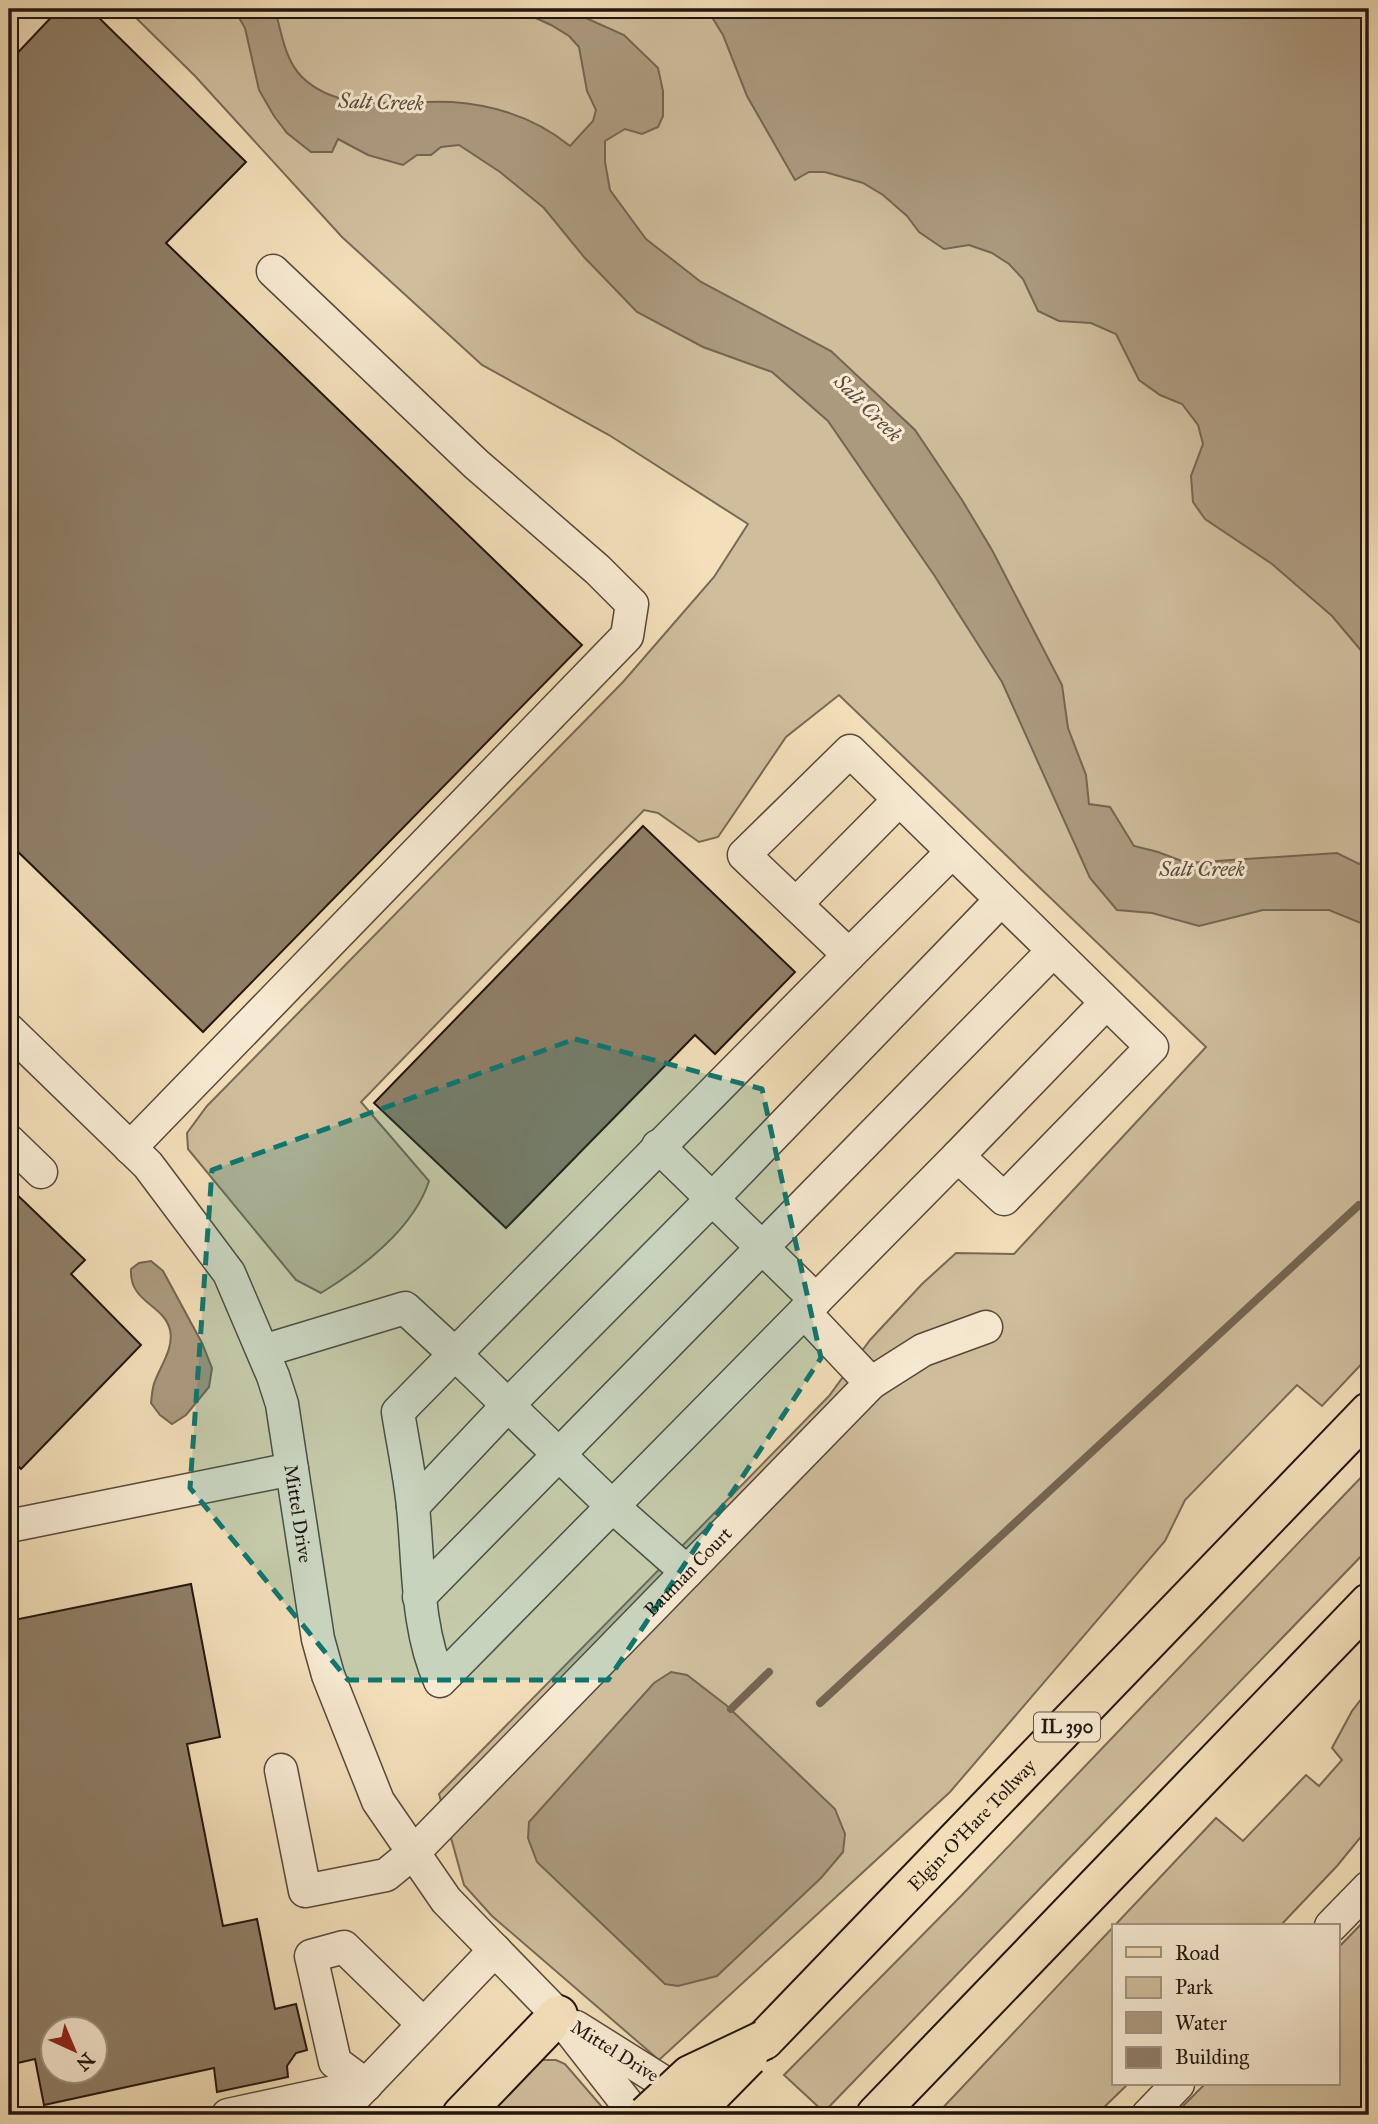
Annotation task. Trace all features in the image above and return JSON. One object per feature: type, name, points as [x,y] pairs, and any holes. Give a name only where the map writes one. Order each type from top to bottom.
[{"type":"main road","name":"Elgin-O'Hare Tollway","points":[[691,2115],[1369,1412]]},
{"type":"main road","points":[[876,2115],[1369,1603]]},
{"type":"main road","points":[[462,2115],[558,2015]]},
{"type":"main road","points":[[647,2115],[690,2075],[764,2040]]},
{"type":"street","points":[[130,1148],[627,636],[632,604],[598,570],[475,464],[273,271]]},
{"type":"street","points":[[849,955],[744,855],[850,751],[1152,1047],[1004,1199],[958,1156]]},
{"type":"street","points":[[796,904],[899,800]]},
{"type":"street","points":[[953,852],[658,1146],[398,1412],[413,1506],[419,1597],[440,1681],[1106,1003]]},
{"type":"street","points":[[413,1506],[508,1405],[1001,900]]},
{"type":"street","points":[[419,1597],[1053,951]]},
{"type":"street","name":"Mittel Drive","points":[[9,1030],[148,1165],[229,1273],[263,1351],[282,1404],[318,1639],[328,1675],[378,1801],[446,1900],[558,2015],[636,2115]]},
{"type":"street","points":[[9,1141],[41,1172]]},
{"type":"street","points":[[658,1146],[762,1248],[871,1383]]},
{"type":"street","points":[[263,1351],[405,1308],[611,1505],[687,1572]]},
{"type":"street","name":"Bauman Court","points":[[281,1770],[305,1892],[387,1875],[414,1852],[871,1383],[923,1350],[986,1327]]},
{"type":"street","points":[[9,1526],[292,1469]]},
{"type":"street","points":[[1333,1924],[1369,1887]]},
{"type":"street","points":[[366,2085],[335,2062],[311,1956],[344,1947],[423,2024]]},
{"type":"street","points":[[337,2115],[495,1950]]},
{"type":"street","name":"Mittel Drive","points":[[558,2015],[681,2093],[704,2115]]},
{"type":"street","points":[[229,2115],[366,2085]]},
{"type":"street","points":[[1148,2115],[1176,2086]]},
{"type":"highlighted area","points":[[575,1039],[762,1089],[821,1358],[608,1680],[348,1680],[190,1488],[212,1170]]},
{"type":"green space","points":[[127,9],[1369,9],[1369,1356],[1322,1406],[1297,1385],[1185,1500],[1165,1541],[950,1792],[659,2060],[492,1916],[464,1885],[439,1794],[829,1396],[870,1340],[922,1284],[956,1253],[1014,1254],[1206,1047],[839,695],[786,737],[718,837],[699,842],[658,813],[644,810],[361,1102],[429,1181],[412,1215],[385,1245],[353,1272],[321,1293],[296,1280],[188,1149],[187,1133],[207,1106],[623,682],[714,577],[748,524],[609,435],[482,365],[342,237],[195,76]]},
{"type":"green space","points":[[1369,1469],[1369,1548],[824,2112],[784,2075],[961,1896]]},
{"type":"green space","points":[[1369,1689],[1369,1827],[1337,1866],[1282,1924],[1116,1924],[1216,1818],[1243,1841],[1306,1775],[1319,1786],[1342,1760],[1332,1748],[1352,1711]]},
{"type":"green space","points":[[1369,1916],[1369,2115],[1174,2115],[1203,2086],[1340,2086],[1340,1946]]},
{"type":"green space","points":[[1112,1928],[1112,2086],[1126,2086],[1096,2115],[936,2115]]},
{"type":"green space","points":[[541,2060],[556,2060],[565,2064],[609,2115],[476,2115]]},
{"type":"water","name":"Salt Creek","points":[[234,9],[275,9],[284,45],[296,70],[318,89],[335,97],[374,103],[452,102],[484,106],[530,121],[570,146],[593,121],[596,110],[587,91],[579,47],[569,36],[551,25],[516,9],[566,9],[624,35],[658,68],[663,91],[663,116],[658,127],[642,134],[625,129],[605,141],[605,162],[610,190],[646,239],[701,282],[831,351],[915,430],[992,550],[1062,685],[1068,728],[1086,775],[1089,804],[1110,807],[1134,846],[1187,863],[1337,853],[1359,864],[1369,859],[1369,930],[1361,923],[1329,910],[1263,910],[1199,926],[1152,913],[1117,910],[1090,878],[1002,682],[934,575],[828,421],[772,372],[703,347],[637,312],[584,257],[544,208],[500,172],[459,145],[441,147],[431,155],[417,155],[403,165],[368,155],[338,139],[332,152],[311,152],[287,133],[259,90],[245,28]]},
{"type":"water","points":[[707,9],[1369,9],[1369,660],[1332,616],[1272,564],[1205,519],[1193,502],[1191,476],[1203,444],[1198,425],[1182,404],[1160,395],[1139,380],[1116,334],[1091,323],[1059,321],[1038,311],[1023,279],[1009,264],[992,253],[969,245],[944,249],[919,232],[907,216],[883,195],[863,183],[825,172],[809,172],[795,180],[747,96],[723,35]]},
{"type":"water","points":[[151,1261],[163,1271],[202,1343],[212,1368],[209,1387],[186,1415],[172,1424],[160,1415],[151,1403],[154,1384],[169,1350],[170,1330],[167,1321],[135,1289],[132,1280],[131,1269],[139,1263]]},
{"type":"water","points":[[671,1672],[687,1675],[726,1705],[835,1809],[845,1834],[843,1852],[821,1878],[717,1976],[678,1986],[665,1984],[537,1862],[528,1838],[529,1822],[654,1683]]},
{"type":"building","points":[[59,9],[90,9],[246,162],[166,243],[582,645],[203,1032],[9,843],[9,62]]},
{"type":"building","points":[[643,826],[795,972],[715,1054],[695,1035],[506,1228],[374,1103]]},
{"type":"building","points":[[9,1187],[85,1260],[71,1274],[141,1345],[21,1469],[9,1457]]},
{"type":"building","points":[[191,1584],[220,1737],[187,1744],[223,1926],[257,1919],[275,2009],[296,2004],[307,2050],[296,2053],[287,2066],[288,2077],[217,2092],[214,2068],[44,2105],[40,2086],[108,2086],[108,2016],[38,2016],[38,2074],[35,2059],[9,2065],[9,1621]]},
{"type":"waterway","points":[[820,1703],[1359,1205]]},
{"type":"waterway","points":[[731,1709],[769,1672]]}]
